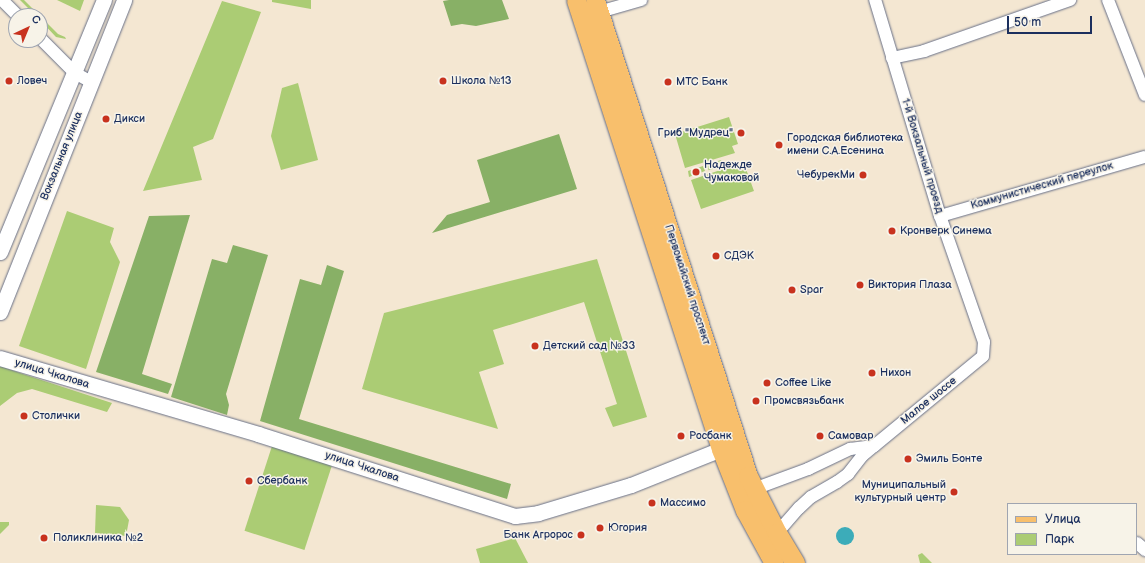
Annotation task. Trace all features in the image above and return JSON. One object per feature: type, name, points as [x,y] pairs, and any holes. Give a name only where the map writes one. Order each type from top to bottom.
[{"type":"main road","name":"Первомайский проспект","points":[[576,0],[722,449],[745,510],[774,563]]},
{"type":"main road","name":"Первомайский проспект","points":[[597,6],[737,443],[754,489],[777,533],[795,563]]},
{"type":"street","points":[[2,0],[10,8]]},
{"type":"street","name":"Вокзальная улица","points":[[0,252],[104,0]]},
{"type":"street","name":"Вокзальная улица","points":[[0,312],[124,0]]},
{"type":"street","points":[[597,6],[642,0]]},
{"type":"street","name":"1-й Вокзальный проезд","points":[[875,0],[940,216],[984,342],[983,356]]},
{"type":"street","points":[[892,58],[924,51],[1070,0]]},
{"type":"street","points":[[1108,0],[1145,95]]},
{"type":"street","points":[[48,46],[75,73],[92,82]]},
{"type":"street","name":"Коммунистический переулок","points":[[940,216],[1145,157]]},
{"type":"street","name":"Малое шоссе","points":[[777,533],[803,504],[848,474],[862,456],[983,356]]},
{"type":"street","name":"улица Чкалова","points":[[0,358],[258,434],[515,516],[538,513],[631,485],[722,449]]},
{"type":"street","points":[[754,489],[808,469],[850,449],[874,446]]},
{"type":"green space","points":[[20,0],[24,0],[32,8],[28,8]]},
{"type":"green space","points":[[57,0],[84,0],[80,11]]},
{"type":"green space","points":[[272,0],[311,0],[311,9],[272,2]]},
{"type":"green space","points":[[502,0],[509,19],[476,26],[462,24],[451,26],[443,1]]},
{"type":"green space","points":[[222,1],[261,12],[213,139],[193,147],[202,180],[143,191]]},
{"type":"green space","points":[[48,24],[58,34],[66,39],[56,37],[48,28]]},
{"type":"green space","points":[[298,83],[318,160],[281,170],[271,136],[282,88]]},
{"type":"green space","points":[[729,117],[738,144],[732,146],[735,153],[685,168],[675,134]]},
{"type":"green space","points":[[559,134],[577,189],[432,233],[447,215],[490,202],[477,160]]},
{"type":"green space","points":[[721,160],[723,166],[709,170],[707,165]]},
{"type":"green space","points":[[738,164],[741,171],[746,169],[754,191],[701,209],[691,180]]},
{"type":"green space","points":[[703,166],[705,171],[689,177],[688,171]]},
{"type":"green space","points":[[67,211],[114,228],[110,242],[120,262],[86,369],[19,346]]},
{"type":"green space","points":[[190,215],[142,374],[172,384],[168,394],[96,372],[149,216]]},
{"type":"green space","points":[[233,245],[268,255],[226,394],[229,405],[227,415],[171,397],[212,259],[227,263]]},
{"type":"green space","points":[[597,259],[647,417],[613,427],[605,408],[617,404],[584,302],[493,330],[504,364],[479,372],[498,429],[362,389],[384,313]]},
{"type":"green space","points":[[327,265],[344,271],[299,419],[511,484],[507,499],[260,421],[300,279],[321,285]]},
{"type":"green space","points":[[0,366],[112,403],[107,412],[32,389],[17,393],[0,406]]},
{"type":"green space","points":[[272,446],[332,465],[304,550],[244,531]]},
{"type":"green space","points":[[96,505],[120,507],[129,520],[126,536],[95,533]]},
{"type":"green space","points":[[0,522],[9,522],[9,525],[0,534]]},
{"type":"green space","points":[[515,538],[528,563],[480,563],[476,549]]},
{"type":"green space","points":[[922,553],[932,563],[920,563],[918,555]]},
{"type":"water","points":[[841,527],[849,527],[854,532],[852,543],[849,545],[841,545],[836,540],[836,532]]},
{"type":"place","name":"Ловеч","points":[[9,81]]},
{"type":"place","name":"Школа №13","points":[[443,81]]},
{"type":"place","name":"МТС Банк","points":[[668,82]]},
{"type":"place","name":"Дикси","points":[[106,119]]},
{"type":"place","name":"Гриб \"Мудрец\"","points":[[741,133]]},
{"type":"place","name":"Городская библиотека имени С.А.Есенина","points":[[779,145]]},
{"type":"place","name":"Надежде Чумаковой","points":[[696,172]]},
{"type":"place","name":"ЧебурекМи","points":[[863,175]]},
{"type":"place","name":"Кронверк Синема","points":[[892,231]]},
{"type":"place","name":"СДЭК","points":[[716,256]]},
{"type":"place","name":"Виктория Плаза","points":[[860,285]]},
{"type":"place","name":"Spar","points":[[792,290]]},
{"type":"place","name":"Детский сад №33","points":[[535,346]]},
{"type":"place","name":"Нихон","points":[[872,373]]},
{"type":"place","name":"Coffee Like","points":[[767,383]]},
{"type":"place","name":"Промсвязьбанк","points":[[756,401]]},
{"type":"place","name":"Столички","points":[[24,416]]},
{"type":"place","name":"Росбанк","points":[[681,436]]},
{"type":"place","name":"Самовар","points":[[820,436]]},
{"type":"place","name":"Эмиль Бонте","points":[[908,459]]},
{"type":"place","name":"Сбербанк","points":[[249,481]]},
{"type":"place","name":"Муниципальный культурный центр","points":[[954,492]]},
{"type":"place","name":"Массимо","points":[[652,503]]},
{"type":"place","name":"Югория","points":[[600,528]]},
{"type":"place","name":"Банк Агророс","points":[[581,535]]},
{"type":"place","name":"Поликлиника №2","points":[[44,538]]}]
